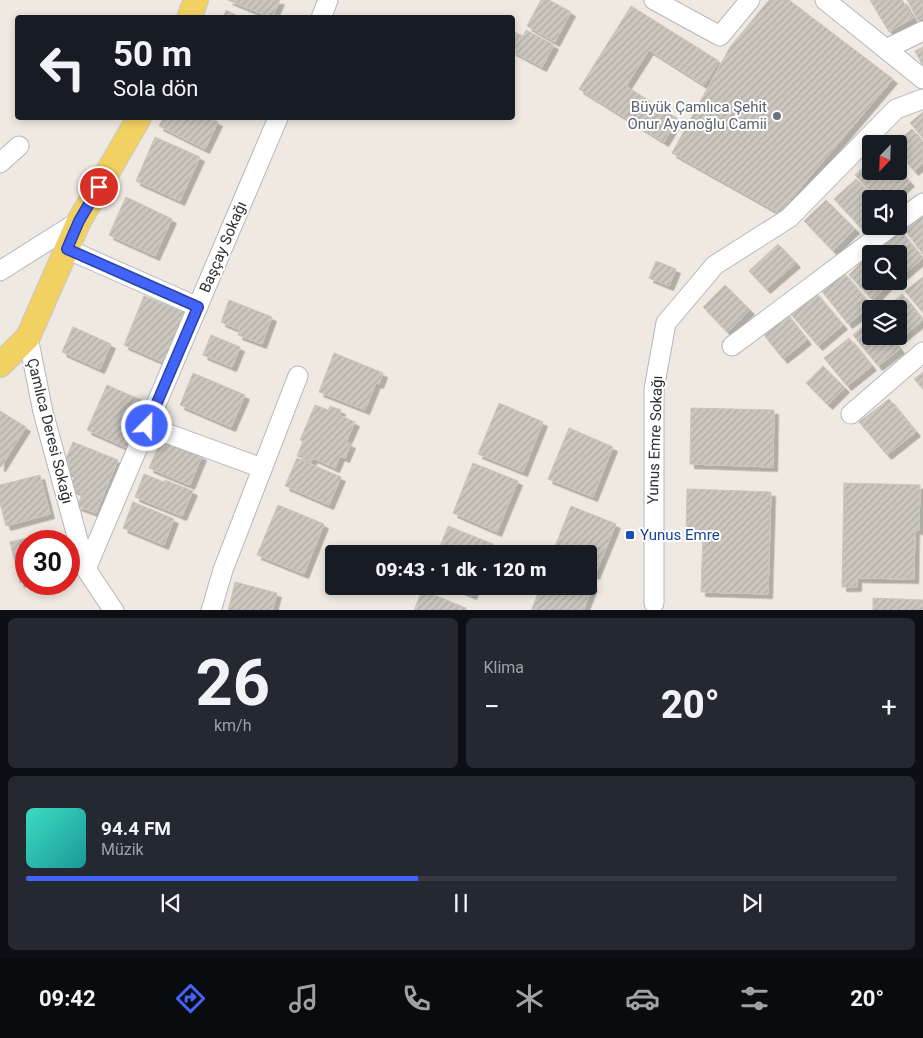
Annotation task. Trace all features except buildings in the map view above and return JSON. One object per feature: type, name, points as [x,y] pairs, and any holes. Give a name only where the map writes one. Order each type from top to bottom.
[{"type":"main road","points":[[190,15],[196,0]]},
{"type":"main road","name":"Çamlıca Deresi Sokağı","points":[[28,337],[79,221],[138,120]]},
{"type":"main road","points":[[0,365],[28,337]]},
{"type":"street","points":[[322,15],[328,0]]},
{"type":"street","points":[[654,0],[720,36],[750,0]]},
{"type":"street","points":[[825,0],[923,79]]},
{"type":"street","points":[[886,49],[923,31]]},
{"type":"street","name":"Yunus Emre Sokağı","points":[[653,608],[654,389],[666,324],[715,265],[788,218],[896,109],[923,98]]},
{"type":"street","name":"Başçay Sokağı","points":[[86,569],[277,120]]},
{"type":"street","points":[[0,164],[19,146]]},
{"type":"street","points":[[907,215],[923,203]]},
{"type":"street","points":[[0,271],[79,221]]},
{"type":"street","points":[[732,346],[880,235]]},
{"type":"street","points":[[67,249],[198,307]]},
{"type":"street","name":"Çamlıca Deresi Sokağı","points":[[28,337],[43,412],[86,569],[114,610]]},
{"type":"street","points":[[851,414],[923,352]]},
{"type":"street","points":[[212,610],[223,570],[298,376]]},
{"type":"street","points":[[147,426],[262,468]]},
{"type":"place","name":"Büyük Çamlıca Şehit Onur Ayanoğlu Camii","points":[[777,116]]},
{"type":"place","name":"Yunus Emre","points":[[630,535]]},
{"type":"route","points":[[99,187],[79,221],[67,249],[198,307],[147,426]]}]
